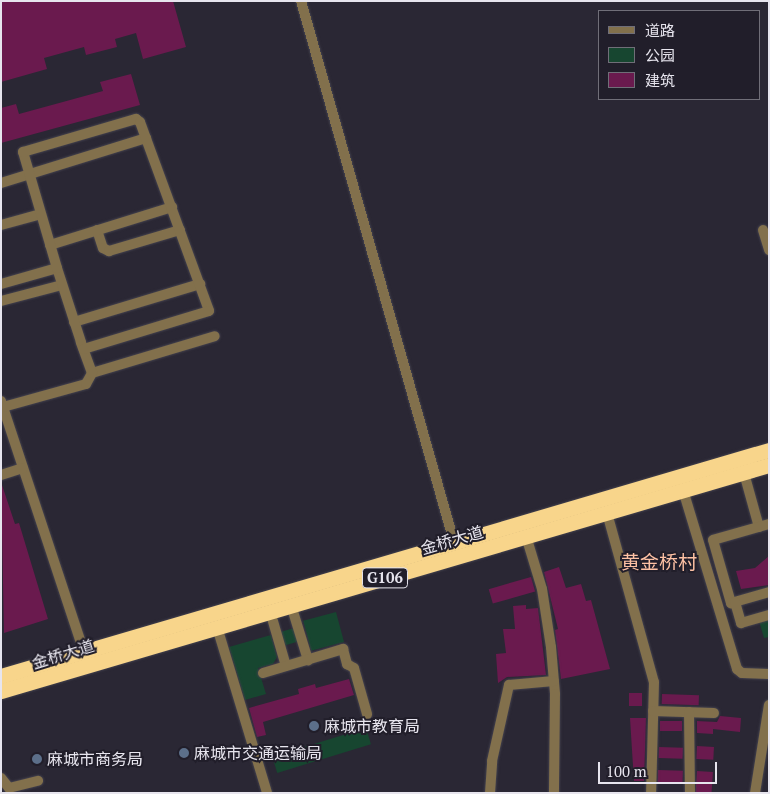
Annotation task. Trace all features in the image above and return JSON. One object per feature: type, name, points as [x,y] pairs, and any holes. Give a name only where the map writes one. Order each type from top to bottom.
[{"type":"highway","name":"金桥大道","points":[[2,672],[84,652],[769,450]]},
{"type":"highway","name":"金桥大道","points":[[1,691],[769,465]]},
{"type":"street","points":[[301,1],[454,542]]},
{"type":"street","points":[[84,349],[209,311],[140,122],[132,118],[23,152],[62,285],[92,373]]},
{"type":"street","points":[[1,183],[146,138]]},
{"type":"street","points":[[50,245],[172,207]]},
{"type":"street","points":[[1,225],[41,214]]},
{"type":"street","points":[[97,230],[103,248],[109,251],[180,230]]},
{"type":"street","points":[[763,230],[769,250]]},
{"type":"street","points":[[1,284],[57,268]]},
{"type":"street","points":[[74,322],[200,284]]},
{"type":"street","points":[[1,302],[62,285]]},
{"type":"street","points":[[84,652],[2,404],[86,384],[92,373],[214,336]]},
{"type":"street","points":[[1,475],[23,468]]},
{"type":"street","points":[[744,472],[764,525],[713,540],[731,603],[769,592]]},
{"type":"street","points":[[683,490],[737,669],[742,673],[769,674]]},
{"type":"street","points":[[607,512],[654,682],[651,793]]},
{"type":"street","points":[[526,536],[546,607],[554,681],[554,793]]},
{"type":"street","points":[[735,602],[742,623],[769,615]]},
{"type":"street","points":[[292,605],[308,660]]},
{"type":"street","points":[[270,611],[286,666]]},
{"type":"street","points":[[217,627],[267,793]]},
{"type":"street","points":[[263,672],[343,649],[347,664],[354,668],[367,714]]},
{"type":"street","points":[[490,793],[492,761],[508,685],[554,681]]},
{"type":"street","points":[[755,793],[769,705]]},
{"type":"street","points":[[653,711],[714,713]]},
{"type":"street","points":[[689,712],[690,793]]},
{"type":"street","points":[[1,778],[9,788],[38,781]]},
{"type":"green space","points":[[336,612],[344,642],[311,651],[303,621]]},
{"type":"green space","points":[[769,618],[769,637],[764,638],[759,621]]},
{"type":"green space","points":[[294,628],[298,641],[285,645],[281,632]]},
{"type":"green space","points":[[271,635],[277,657],[273,664],[258,668],[266,694],[245,700],[229,647]]},
{"type":"green space","points":[[366,728],[371,744],[277,773],[272,757]]},
{"type":"building","points":[[1,1],[173,1],[186,47],[143,59],[136,33],[115,39],[117,47],[86,55],[84,47],[44,58],[47,69],[1,82]]},
{"type":"building","points":[[131,74],[140,105],[1,143],[1,108],[16,104],[19,114],[103,91],[100,82]]},
{"type":"building","points":[[1,482],[15,524],[19,523],[48,619],[4,633]]},
{"type":"building","points":[[769,556],[769,585],[741,589],[736,571],[755,568]]},
{"type":"building","points":[[559,567],[566,588],[581,584],[586,601],[591,600],[610,669],[561,679],[555,630],[558,629],[544,572]]},
{"type":"building","points":[[531,577],[535,591],[493,604],[489,589]]},
{"type":"building","points":[[526,605],[526,609],[538,608],[546,675],[507,677],[498,683],[496,654],[506,653],[503,629],[515,629],[513,606]]},
{"type":"building","points":[[349,679],[354,695],[263,722],[266,735],[257,737],[249,708],[299,694],[298,689],[315,684],[316,688]]},
{"type":"building","points":[[629,693],[642,693],[642,706],[629,706]]},
{"type":"building","points":[[662,694],[699,695],[699,705],[662,704]]},
{"type":"building","points":[[720,716],[741,718],[740,732],[713,729],[713,734],[697,733],[697,721],[717,722]]},
{"type":"building","points":[[630,718],[646,718],[644,781],[634,781]]},
{"type":"building","points":[[660,721],[682,721],[682,731],[660,731]]},
{"type":"building","points":[[697,746],[714,747],[713,760],[696,759]]},
{"type":"building","points":[[659,747],[683,748],[683,759],[659,758]]},
{"type":"building","points":[[658,770],[683,771],[683,783],[658,782]]},
{"type":"building","points":[[697,771],[713,772],[712,793],[695,793]]},
{"type":"place","name":"麻城市教育局","points":[[314,726]]},
{"type":"place","name":"麻城市交通运输局","points":[[184,753]]},
{"type":"place","name":"麻城市商务局","points":[[37,759]]},
{"type":"district","name":"黄金桥村","points":[[659,562]]}]
